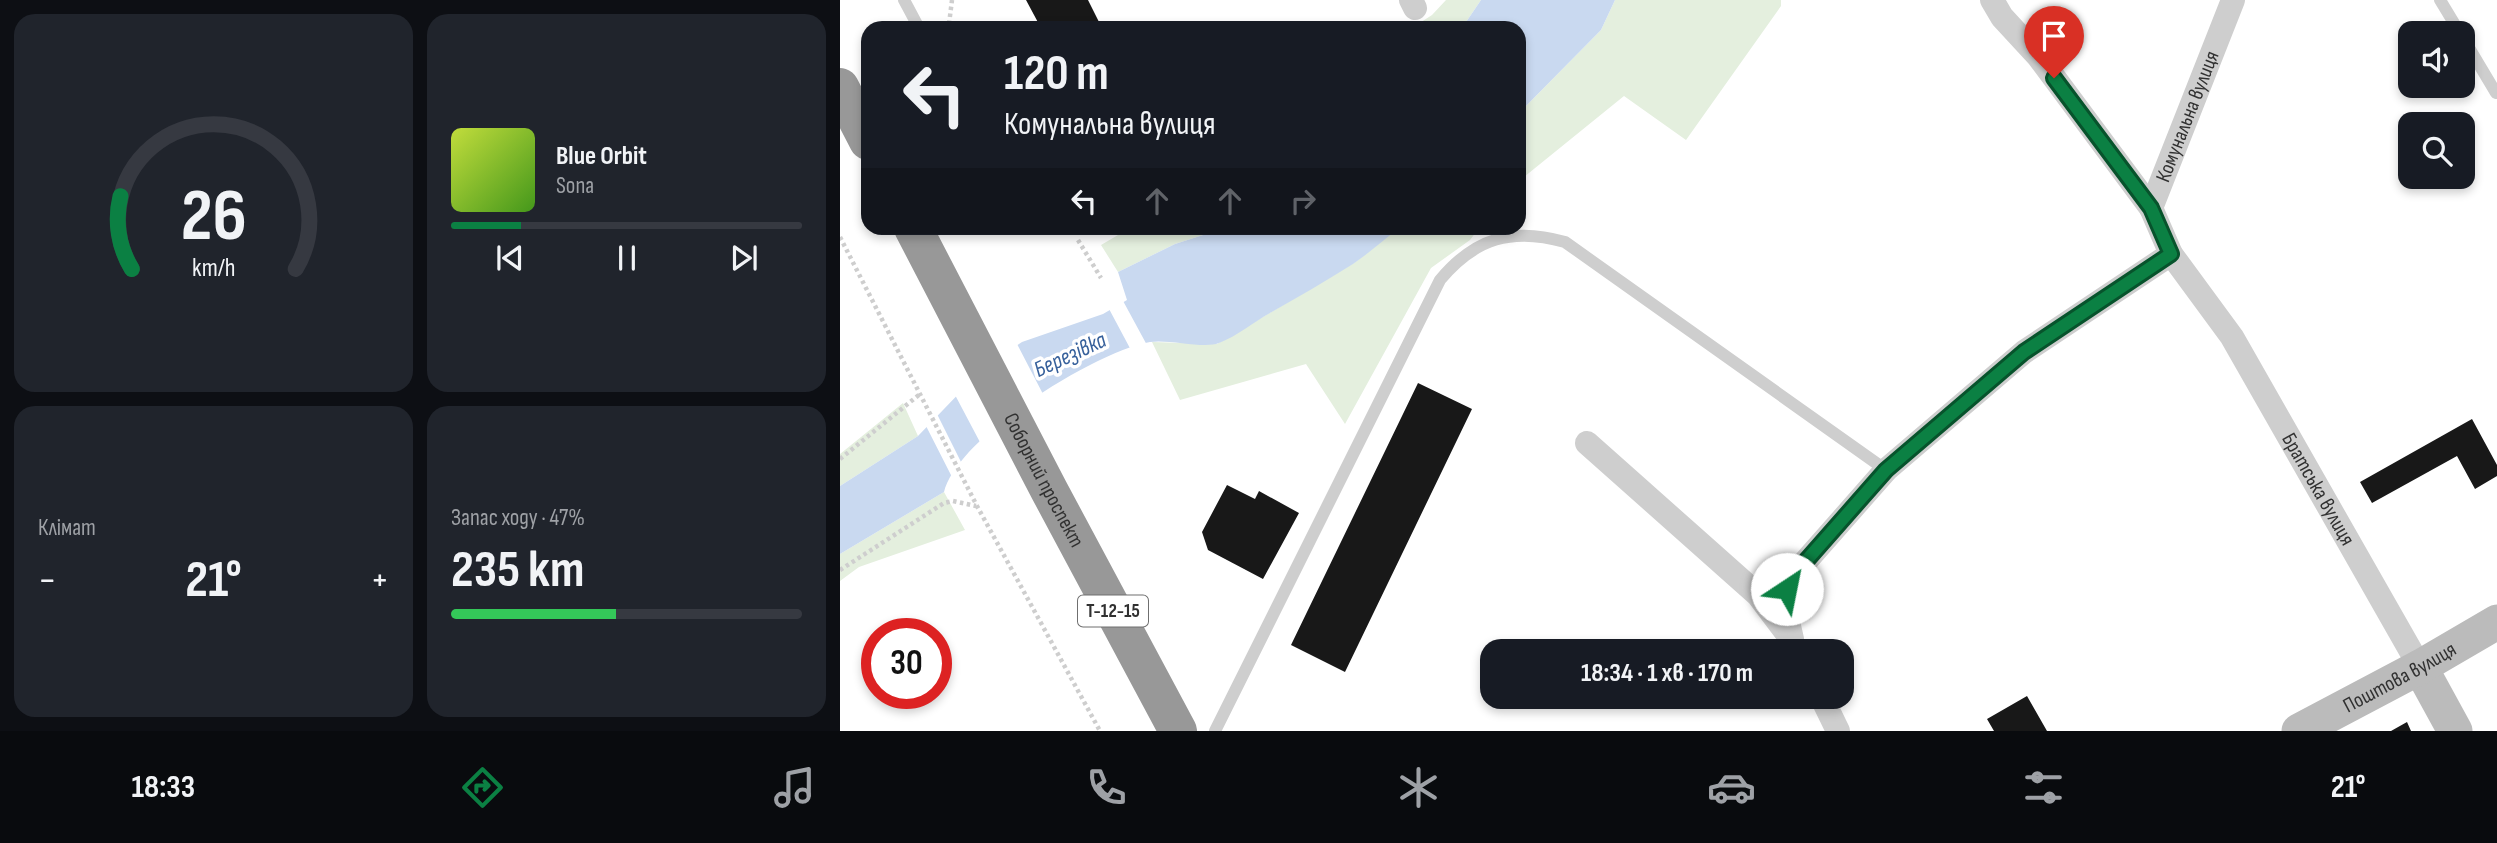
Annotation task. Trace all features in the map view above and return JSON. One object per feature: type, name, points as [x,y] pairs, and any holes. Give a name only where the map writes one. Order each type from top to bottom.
[{"type":"highway","points":[[840,87],[861,128]]},
{"type":"highway","name":"Соборний проспект","points":[[917,235],[1049,491],[1178,731]]},
{"type":"street","points":[[1992,0],[2002,17],[2038,56],[2151,208]]},
{"type":"street","name":"Комунальна вулиця","points":[[2171,254],[2151,208],[2233,0]]},
{"type":"street","points":[[1793,639],[1786,611],[1787,589],[1792,579],[1886,470],[2024,352],[2171,254]]},
{"type":"street","name":"Братська вулиця","points":[[2171,254],[2232,337],[2455,731]]},
{"type":"street","points":[[1587,443],[1758,595],[1791,639]]},
{"type":"street","name":"Поштова вулиця","points":[[2299,731],[2420,667],[2497,622]]},
{"type":"street","points":[[1827,709],[1838,731]]},
{"type":"lane","points":[[904,0],[915,21]]},
{"type":"lane","points":[[2440,0],[2453,21]]},
{"type":"lane","points":[[2475,58],[2496,93]]},
{"type":"lane","points":[[1215,731],[1440,280],[1455,262],[1474,248],[1514,235]]},
{"type":"lane","points":[[1526,235],[1565,242],[1886,470]]},
{"type":"path","points":[[949,21],[952,0]]},
{"type":"path","points":[[840,237],[971,495],[1100,731]]},
{"type":"path","points":[[1078,240],[1101,278]]},
{"type":"path","points":[[840,459],[920,394]]},
{"type":"path","points":[[840,570],[944,503],[953,501],[977,506]]},
{"type":"green space","points":[[1446,0],[1481,0],[1467,21],[1423,21]]},
{"type":"green space","points":[[1615,0],[1781,0],[1781,6],[1686,140],[1624,96],[1526,175],[1526,106],[1601,30]]},
{"type":"green space","points":[[1118,235],[1203,235],[1175,244],[1118,272],[1101,245]]},
{"type":"green space","points":[[1390,235],[1474,235],[1431,268],[1345,424],[1306,364],[1180,400],[1152,342],[1217,344],[1354,263]]},
{"type":"green space","points":[[903,403],[918,436],[840,486],[840,454]]},
{"type":"green space","points":[[944,492],[965,530],[859,567],[840,581],[840,554]]},
{"type":"water","points":[[1481,0],[1615,0],[1601,30],[1526,106],[1526,21],[1467,21]]},
{"type":"water","name":"Березівка","points":[[1203,235],[1390,235],[1353,264],[1226,340],[1213,345],[1150,342],[1126,349],[1065,379],[1001,423],[974,447],[954,470],[944,492],[840,554],[840,486],[918,436],[969,383],[1022,342],[1103,314],[1127,300],[1118,272],[1175,244]]},
{"type":"pier","points":[[1122,299],[1148,347],[1132,352],[1108,307]]},
{"type":"pier","points":[[1016,342],[1044,396],[1028,405],[982,446],[954,393],[995,356]]},
{"type":"pier","points":[[936,412],[963,466],[953,479],[925,424]]},
{"type":"building","points":[[1026,0],[1088,0],[1098,21],[1037,21]]},
{"type":"building","points":[[1418,383],[1472,409],[1345,672],[1291,645]]},
{"type":"building","points":[[2472,419],[2497,465],[2497,476],[2475,489],[2457,456],[2372,503],[2360,482]]},
{"type":"building","points":[[1227,485],[1255,499],[1259,491],[1299,513],[1263,579],[1208,550],[1202,532]]},
{"type":"building","points":[[2027,696],[2047,731],[1994,731],[1987,719]]},
{"type":"building","points":[[2407,722],[2411,731],[2391,731]]},
{"type":"route","points":[[1787,589],[1798,570],[1886,470],[2024,352],[2171,254],[2151,208],[2054,78]]}]
